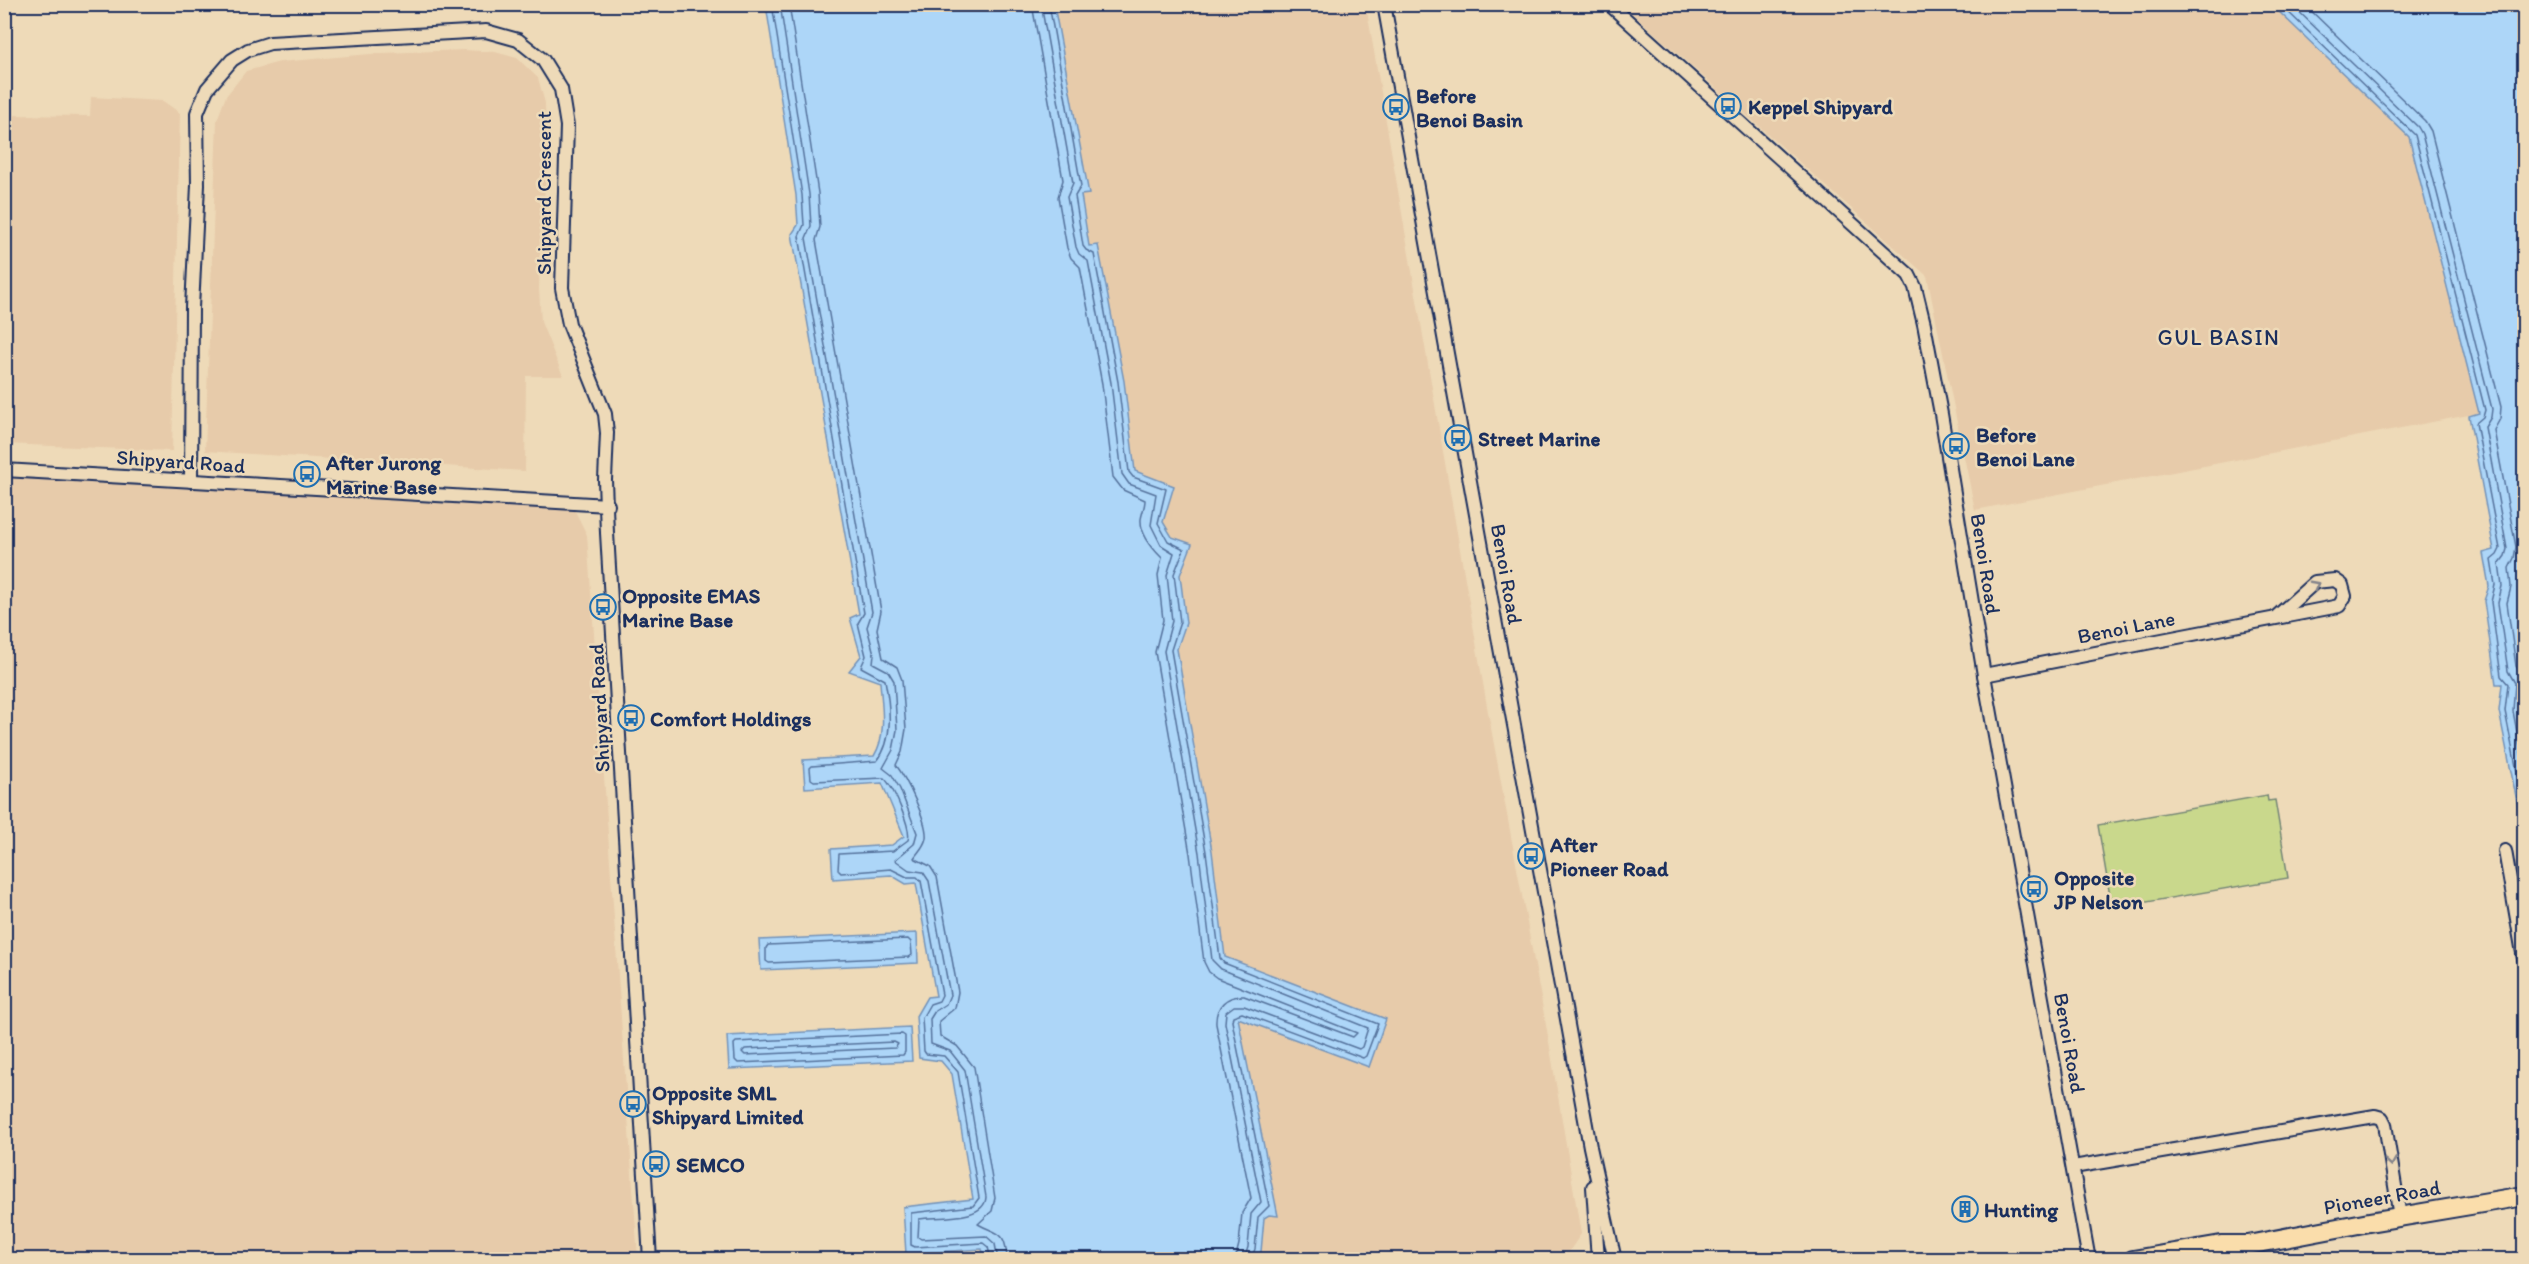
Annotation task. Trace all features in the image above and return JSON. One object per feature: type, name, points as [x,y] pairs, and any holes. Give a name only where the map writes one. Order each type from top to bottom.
[{"type":"main road","name":"Pioneer Road","points":[[2133,1260],[2221,1245],[2248,1245],[2524,1196]]},
{"type":"main road","name":"Pioneer Road","points":[[2205,1260],[2223,1256],[2248,1245]]},
{"type":"street","name":"Benoi Road","points":[[1384,4],[1591,1150],[1615,1260]]},
{"type":"street","name":"Benoi Road","points":[[1609,4],[1909,274],[1915,287],[1924,324],[1984,675],[2089,1260]]},
{"type":"street","name":"Shipyard Crescent","points":[[191,481],[192,308],[198,185],[197,113],[207,89],[232,60],[248,50],[270,43],[486,31],[518,40],[543,60],[561,89],[567,126],[562,288],[569,324],[604,414],[607,433],[605,480],[608,505]]},
{"type":"street","name":"Shipyard Road","points":[[4,470],[608,505],[607,533],[650,1260]]},
{"type":"street","name":"Benoi Lane","points":[[1984,675],[2338,606],[2345,596],[2342,585],[2335,580],[2315,582],[2275,618]]},
{"type":"street","points":[[2505,851],[2524,959]]},
{"type":"street","points":[[2073,1167],[2372,1116],[2379,1117],[2385,1124],[2400,1217]]},
{"type":"street","name":"Benoi Road","points":[[1591,1150],[1598,1260]]},
{"type":"shaded area","points":[[1054,5],[1366,5],[1581,1234],[1564,1259],[1256,1259],[1261,1252],[1264,1218],[1269,1215],[1278,1216],[1237,1018],[1369,1067],[1386,1019],[1225,957],[1177,649],[1186,623],[1180,575],[1192,544],[1172,537],[1163,522],[1174,486],[1135,472],[1098,245],[1089,246],[1081,195],[1088,194]]},
{"type":"shaded area","points":[[1623,5],[2272,5],[2409,137],[2479,413],[1975,510],[1927,276]]},
{"type":"shaded area","points":[[464,50],[495,52],[517,58],[538,78],[545,103],[547,176],[541,219],[539,288],[541,322],[563,376],[526,376],[525,471],[205,451],[217,120],[226,96],[246,71],[280,62],[382,53]]},
{"type":"shaded area","points":[[91,97],[163,101],[180,113],[172,451],[5,444],[5,115],[90,116]]},
{"type":"shaded area","points":[[4,476],[574,509],[587,535],[638,1259],[5,1259]]},
{"type":"green space","points":[[2267,795],[2268,801],[2275,800],[2288,878],[2112,908],[2098,825]]},
{"type":"water","points":[[766,5],[1054,5],[1089,194],[1081,195],[1089,246],[1098,245],[1124,381],[1135,471],[1174,486],[1163,522],[1172,537],[1192,544],[1180,575],[1186,623],[1177,649],[1212,851],[1225,957],[1386,1019],[1369,1067],[1238,1018],[1278,1216],[1269,1215],[1264,1218],[1261,1252],[1256,1259],[985,1260],[982,1249],[906,1254],[903,1207],[973,1199],[952,1074],[941,1061],[919,1058],[916,1016],[927,997],[936,996],[916,883],[906,884],[891,875],[833,879],[831,849],[892,845],[904,836],[882,783],[805,788],[803,760],[874,756],[881,739],[882,711],[880,682],[849,671],[861,656],[850,618],[859,614],[792,234],[798,225],[796,195]]},
{"type":"water","points":[[2272,5],[2524,5],[2524,837],[2499,711],[2502,684],[2496,684],[2484,601],[2489,586],[2483,553],[2494,550],[2469,416],[2479,413],[2409,137]]},
{"type":"water","points":[[917,933],[918,963],[761,970],[759,940]]},
{"type":"water","points":[[910,1027],[912,1061],[729,1069],[727,1036]]},
{"type":"place","name":"Keppel Shipyard","points":[[1728,106]]},
{"type":"place","name":"Before Benoi Basin","points":[[1396,107]]},
{"type":"place","name":"Street Marine","points":[[1458,438]]},
{"type":"place","name":"Before Benoi Lane","points":[[1956,446]]},
{"type":"place","name":"After Jurong Marine Base","points":[[307,474]]},
{"type":"place","name":"Opposite EMAS Marine Base","points":[[603,607]]},
{"type":"place","name":"Comfort Holdings","points":[[631,718]]},
{"type":"place","name":"After Pioneer Road","points":[[1531,856]]},
{"type":"place","name":"Opposite JP Nelson","points":[[2034,889]]},
{"type":"place","name":"Opposite SML Shipyard Limited","points":[[633,1104]]},
{"type":"place","name":"SEMCO","points":[[656,1164]]},
{"type":"place","name":"Hunting","points":[[1965,1209]]},
{"type":"district","name":"GUL BASIN","points":[[2219,337]]}]
